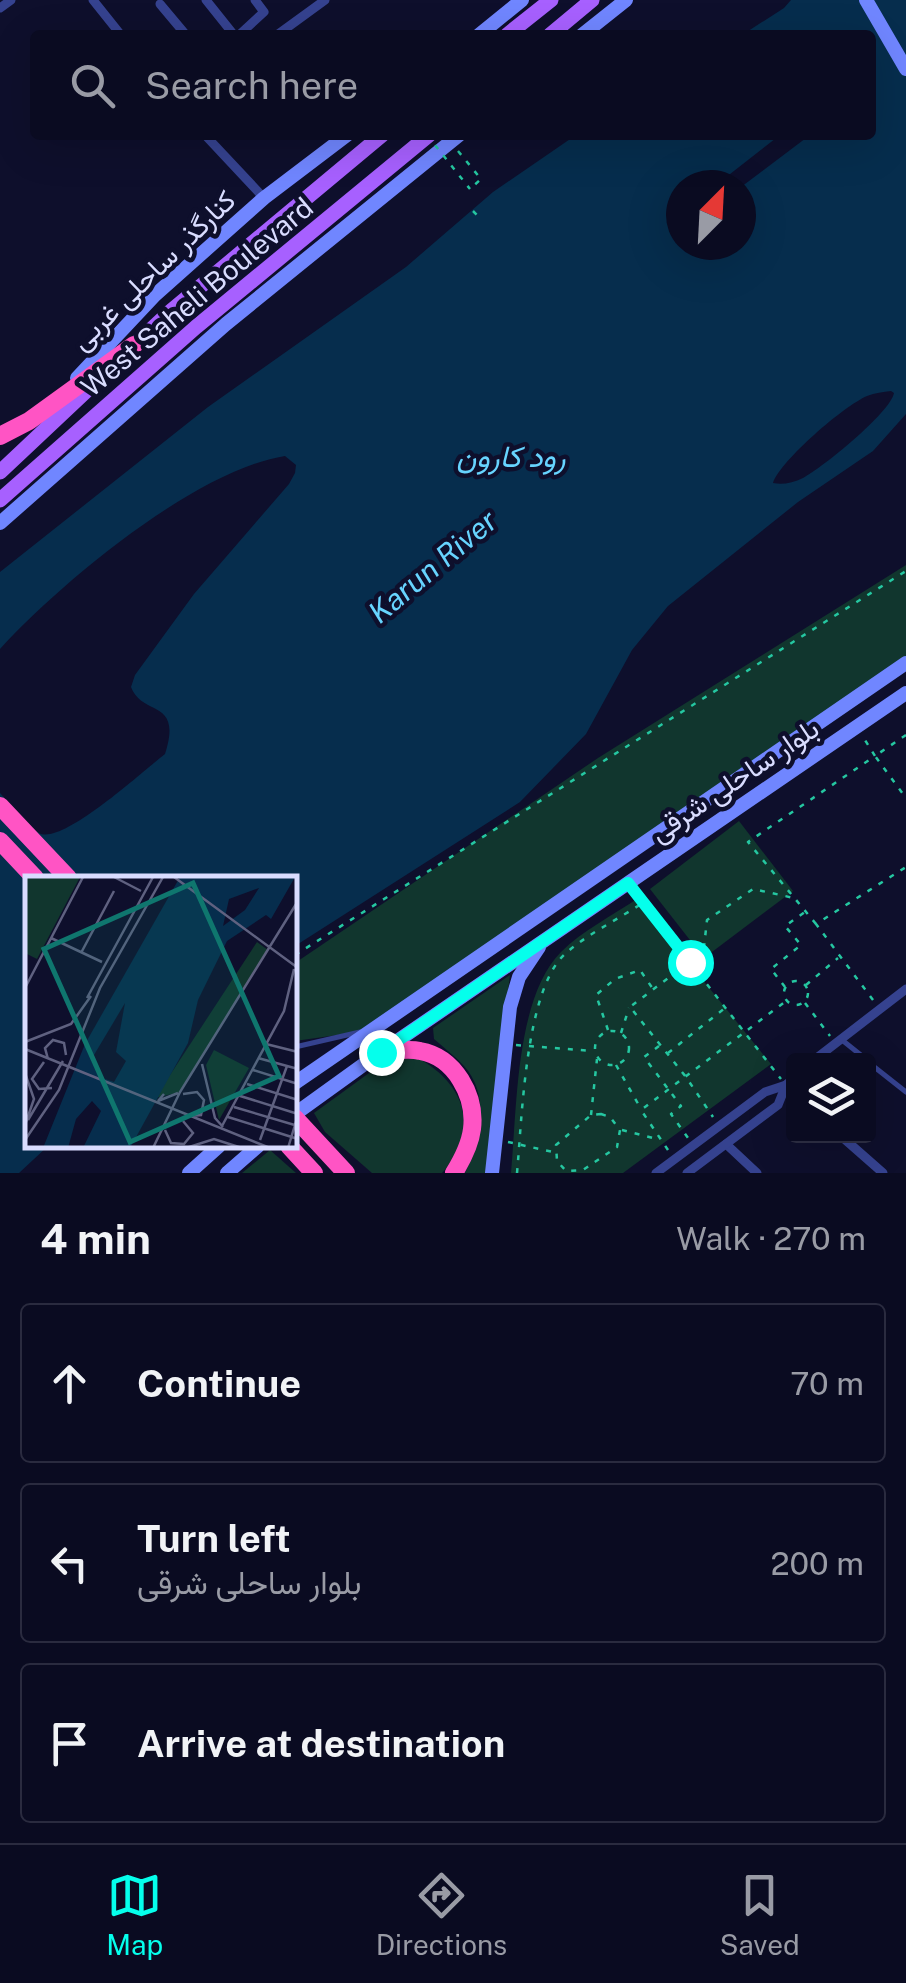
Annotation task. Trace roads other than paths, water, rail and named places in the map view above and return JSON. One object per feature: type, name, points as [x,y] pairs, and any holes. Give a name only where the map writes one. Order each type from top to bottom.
[{"type":"highway","points":[[0,436],[134,346]]},
{"type":"highway","points":[[0,806],[66,876]]},
{"type":"highway","points":[[0,841],[33,876]]},
{"type":"highway","points":[[381,1052],[424,1051],[454,1070],[464,1085],[471,1107],[472,1130],[465,1155],[454,1173]]},
{"type":"highway","points":[[298,1119],[346,1173]]},
{"type":"highway","points":[[315,1139],[357,1173]]},
{"type":"main road","points":[[485,30],[522,0]]},
{"type":"main road","points":[[513,30],[550,0]]},
{"type":"main road","points":[[556,30],[588,3],[622,0]]},
{"type":"main road","points":[[588,30],[622,0]]},
{"type":"main road","points":[[866,0],[906,69]]},
{"type":"main road","points":[[876,0],[906,52]]},
{"type":"main road","name":"کنارگذر ساحلی غربی","points":[[45,409],[103,354],[156,295],[264,198],[340,140]]},
{"type":"main road","name":"West Saheli Boulevard","points":[[0,472],[251,242],[376,140]]},
{"type":"main road","name":"West Saheli Boulevard","points":[[0,500],[196,327],[422,140]]},
{"type":"main road","points":[[0,524],[226,324],[454,140]]},
{"type":"main road","points":[[317,188],[313,196],[316,208],[323,213],[335,213]]},
{"type":"main road","points":[[251,242],[270,246],[274,264]]},
{"type":"main road","name":"بلوار ساحلی شرقی","points":[[298,1080],[904,667]]},
{"type":"main road","name":"بلوار ساحلی شرقی","points":[[298,1114],[381,1052],[906,693]]},
{"type":"main road","points":[[492,1173],[510,1007],[519,978],[543,941]]},
{"type":"main road","points":[[189,1173],[217,1148]]},
{"type":"main road","points":[[226,1173],[256,1148]]},
{"type":"street","points":[[0,8],[11,0]]},
{"type":"street","points":[[92,0],[117,30]]},
{"type":"street","points":[[206,0],[233,30]]},
{"type":"street","points":[[243,30],[264,12],[254,0]]},
{"type":"street","points":[[284,30],[325,0]]},
{"type":"street","points":[[160,4],[182,30]]},
{"type":"street","points":[[210,140],[264,198]]},
{"type":"street","points":[[823,1053],[906,989]]},
{"type":"street","points":[[656,1173],[765,1092],[786,1086]]},
{"type":"street","points":[[687,1173],[778,1105],[786,1093]]},
{"type":"street","points":[[849,1143],[883,1173]]},
{"type":"street","points":[[726,1144],[758,1173]]},
{"type":"lane","points":[[298,1046],[366,1031]]},
{"type":"lane","points":[[838,1041],[856,1053]]},
{"type":"lane","points":[[876,1068],[906,1092]]},
{"type":"water","name":"رود کارون","points":[[791,0],[906,0],[906,414],[873,451],[798,502],[668,606],[632,650],[586,734],[520,802],[298,944],[298,876],[25,876],[25,1148],[46,1148],[19,1173],[0,1173],[0,793],[33,829],[50,834],[83,818],[165,754],[169,724],[165,716],[136,696],[131,687],[135,675],[194,594],[289,484],[296,465],[285,456],[250,466],[172,506],[94,562],[0,649],[0,572],[208,407],[406,267],[493,192],[569,140],[774,140],[735,170],[666,170],[666,260],[756,260],[756,176],[803,140],[876,140],[876,30],[750,30]],"holes":[[[891,391],[894,393],[890,402],[812,472],[799,480],[773,483],[800,448],[844,411],[867,396]]]},
{"type":"water label","name":"Karun River","points":[[433,567]]}]
